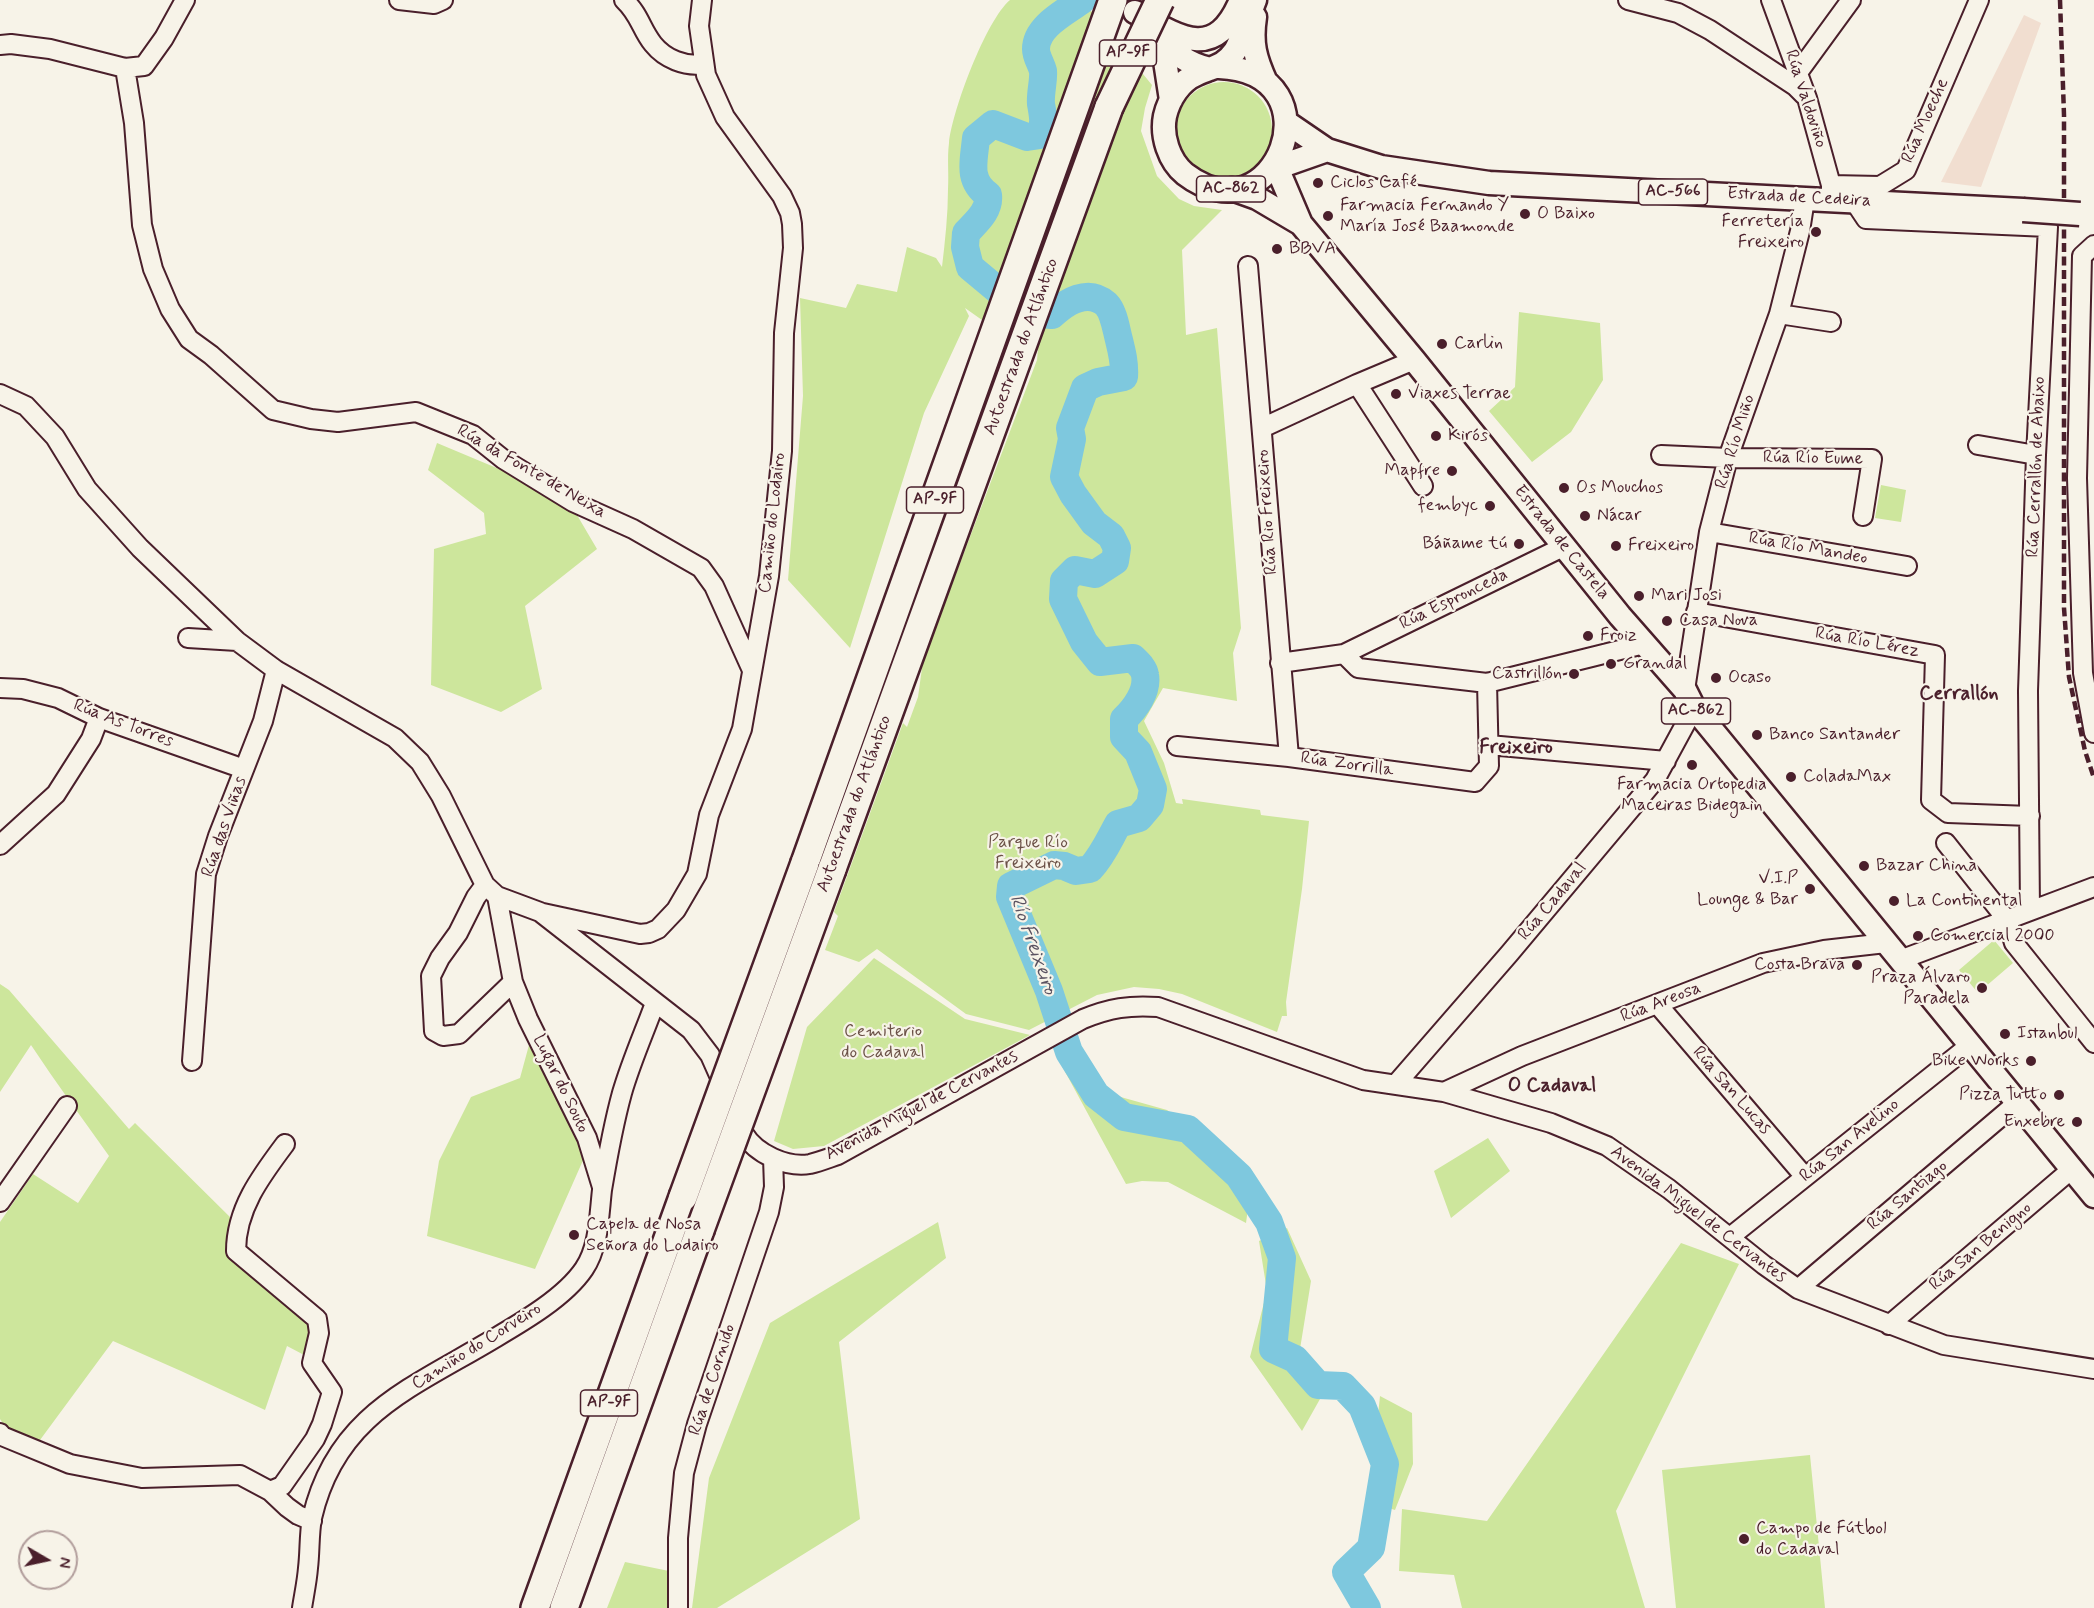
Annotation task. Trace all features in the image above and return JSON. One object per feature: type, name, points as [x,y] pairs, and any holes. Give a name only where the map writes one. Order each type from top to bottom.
[{"type":"highway","points":[[995,328],[1028,209],[1102,0]]},
{"type":"highway","points":[[1109,107],[1160,0]]},
{"type":"highway","name":"Autoestrada do Atlántico","points":[[535,1608],[857,720],[995,328],[1130,3]]},
{"type":"highway","name":"Autoestrada do Atlántico","points":[[564,1608],[1109,107],[1130,3]]},
{"type":"highway","points":[[574,1608],[690,1262]]},
{"type":"highway","points":[[527,1608],[597,1436]]},
{"type":"main road","points":[[1130,3],[1171,33],[1196,40],[1219,33],[1227,26],[1241,0]]},
{"type":"main road","points":[[1214,68],[1235,51],[1257,0]]},
{"type":"main road","points":[[1257,0],[1253,34],[1256,58],[1266,82]]},
{"type":"main road","name":"AC-862","points":[[1130,3],[1149,29],[1165,61],[1171,100]]},
{"type":"main road","name":"AC-862","points":[[1149,29],[1180,57],[1194,65],[1214,68],[1236,67],[1266,82],[1274,91],[1282,104],[1286,122],[1281,177],[1300,224]]},
{"type":"main road","name":"AC-862","points":[[1214,68],[1194,75],[1180,86],[1171,100],[1165,117],[1164,136],[1170,155],[1180,170],[1195,182],[1213,188],[1232,189],[1246,186],[1283,163]]},
{"type":"main road","name":"AC-566","points":[[1286,122],[1327,150]]},
{"type":"main road","points":[[1283,163],[1327,150]]},
{"type":"main road","name":"Estrada de Cedeira","points":[[1327,150],[1381,167],[1490,183],[1805,199],[1831,192],[1854,201],[2087,214]]},
{"type":"main road","name":"AC-862","points":[[1232,189],[1257,198],[1300,224]]},
{"type":"main road","name":"Estrada de Castela","points":[[1300,224],[1414,360],[1969,1046],[2094,1196]]},
{"type":"street","points":[[0,45],[11,44],[50,49],[125,68],[144,66],[164,38],[185,0]]},
{"type":"street","points":[[399,0],[434,4],[443,0]]},
{"type":"street","points":[[624,0],[636,11],[653,44],[674,61],[692,66],[704,64]]},
{"type":"street","name":"Camiño do Lodairo","points":[[540,912],[640,934],[658,929],[676,910],[697,874],[709,815],[741,729],[769,576],[781,465],[784,333],[794,236],[786,204],[725,117],[709,82],[699,26],[702,0]]},
{"type":"street","points":[[1628,0],[1678,13],[1710,30],[1795,86],[1807,98]]},
{"type":"street","name":"Rúa Valdoviño","points":[[1771,0],[1807,98],[1831,192]]},
{"type":"street","points":[[1797,74],[1851,0]]},
{"type":"street","name":"Rúa Moeche","points":[[1831,192],[1880,186],[1906,170],[1979,0]]},
{"type":"street","name":"Rúa da Fonte de Neixa","points":[[125,68],[134,123],[142,225],[153,269],[170,309],[189,339],[212,355],[273,411],[338,422],[416,412],[473,435],[503,459],[573,501],[633,530],[700,568],[714,586],[752,668]]},
{"type":"street","name":"Rúa Río Miño","points":[[1690,699],[1696,612],[1709,532],[1728,458],[1779,314],[1800,231],[1805,199]]},
{"type":"street","name":"Rúa Cerrallón de Abaixo","points":[[1854,201],[1866,219],[2048,227],[2036,454],[2028,691],[2030,910]]},
{"type":"street","points":[[2094,245],[2082,256],[2085,478],[2083,672],[2094,733]]},
{"type":"street","name":"Rúa Rio Freixeiro","points":[[1248,266],[1289,757]]},
{"type":"street","points":[[1779,314],[1831,322]]},
{"type":"street","points":[[1262,428],[1414,360]]},
{"type":"street","points":[[1357,384],[1423,486]]},
{"type":"street","points":[[0,394],[26,406],[55,437],[87,489],[140,548],[237,641],[276,670],[395,738],[420,762],[441,796],[491,891],[476,897],[458,933],[440,958],[431,976],[434,1031],[443,1036],[459,1034],[513,982]]},
{"type":"street","points":[[1978,445],[2036,454]]},
{"type":"street","name":"Rúa Río Eume","points":[[1661,455],[1872,459],[1863,516]]},
{"type":"street","name":"Rúa Río Mandeo","points":[[1709,532],[1906,566]]},
{"type":"street","name":"Rúa Espronceda","points":[[1280,663],[1344,654],[1565,546]]},
{"type":"street","name":"Rúa Río Lérez","points":[[1696,612],[1935,655],[1931,800],[1948,813],[2030,816]]},
{"type":"street","points":[[188,638],[237,641]]},
{"type":"street","points":[[1344,654],[1358,668],[1487,683],[1644,644]]},
{"type":"street","name":"Rúa das Viñas","points":[[192,1061],[206,874],[263,721],[276,670]]},
{"type":"street","points":[[1487,683],[1489,745],[1666,761]]},
{"type":"street","name":"Rúa As Torres","points":[[0,688],[24,689],[58,698],[99,718],[244,769]]},
{"type":"street","name":"Rúa Cadaval","points":[[1396,1084],[1655,780],[1666,761],[1690,699]]},
{"type":"street","points":[[0,845],[56,794],[91,739],[99,718]]},
{"type":"street","name":"Rúa Zorrilla","points":[[1178,746],[1289,757],[1476,782],[1489,766],[1489,745]]},
{"type":"street","points":[[1946,843],[2007,920],[2014,943],[2094,1043]]},
{"type":"street","name":"Rúa Areosa","points":[[1444,1092],[1522,1056],[1763,963],[1824,950],[1893,952],[2007,920],[2094,887]]},
{"type":"street","name":"Avenida Miguel de Cervantes","points":[[491,891],[540,912],[691,1030],[710,1055],[745,1135],[756,1147],[773,1158],[789,1163],[810,1164],[837,1155],[1083,1019],[1108,1009],[1136,1005],[1158,1007],[1363,1080],[1444,1092],[1551,1123],[1607,1146],[1669,1189],[1764,1265],[1798,1288],[1944,1346],[2094,1369]]},
{"type":"street","name":"Lugar do Souto","points":[[491,891],[513,982],[528,1019],[586,1138],[603,1189]]},
{"type":"street","name":"Camiño do Corveiro","points":[[302,1608],[312,1521],[321,1485],[334,1458],[351,1435],[371,1414],[511,1329],[551,1301],[585,1268],[593,1250],[622,1093],[654,1003]]},
{"type":"street","name":"Rúa San Lucas","points":[[1658,1005],[1805,1177]]},
{"type":"street","name":"Rúa San Avelino","points":[[1730,1237],[1969,1046]]},
{"type":"street","name":"Rúa Santiago","points":[[1798,1288],[2017,1103]]},
{"type":"street","points":[[0,1202],[67,1106]]},
{"type":"street","points":[[270,1491],[282,1486],[315,1438],[332,1392],[312,1363],[319,1333],[317,1319],[236,1251],[236,1236],[243,1211],[259,1179],[285,1144]]},
{"type":"street","name":"Rúa de Cornido","points":[[678,1608],[678,1538],[684,1473],[697,1424],[769,1212],[774,1187],[773,1158]]},
{"type":"street","name":"Rúa San Benigno","points":[[1889,1325],[2072,1169]]},
{"type":"street","points":[[1,1436],[70,1464],[142,1478],[240,1475],[270,1491],[287,1508],[312,1521]]},
{"type":"shaded area","points":[[2024,15],[2041,23],[1981,187],[1941,182]]},
{"type":"green space","name":"Parque Río Freixeiro","points":[[1010,0],[1082,0],[1152,85],[1141,131],[1157,176],[1179,199],[1194,206],[1222,210],[1182,250],[1186,335],[1217,328],[1241,628],[1233,653],[1237,701],[1163,688],[1144,721],[1164,763],[1176,803],[1183,804],[1182,799],[1260,810],[1261,815],[1309,821],[1286,1002],[1287,1016],[1282,1016],[1277,1032],[1182,994],[1134,987],[1097,995],[1029,1030],[966,1014],[877,949],[859,962],[825,950],[838,916],[834,912],[903,723],[907,727],[918,697],[923,661],[1037,360],[1038,349],[982,320],[965,308],[969,316],[924,413],[850,648],[788,580],[803,396],[800,298],[846,308],[857,284],[897,292],[907,247],[936,258],[942,267],[951,128],[963,89],[981,46],[991,26]]},
{"type":"green space","points":[[1215,82],[1233,82],[1251,90],[1264,103],[1272,121],[1269,149],[1251,170],[1233,178],[1215,178],[1197,170],[1184,157],[1176,139],[1176,121],[1184,103],[1197,90]]},
{"type":"green space","points":[[1519,312],[1600,323],[1603,380],[1571,432],[1532,462],[1489,411],[1515,387]]},
{"type":"green space","points":[[437,443],[511,474],[577,515],[597,549],[525,606],[542,689],[501,712],[431,685],[434,549],[486,534],[484,513],[428,470]]},
{"type":"green space","points":[[1881,485],[1906,490],[1901,522],[1875,518]]},
{"type":"green space","points":[[1994,940],[2013,963],[1978,993],[1959,970]]},
{"type":"green space","name":"Cemiterio do Cadaval","points":[[874,958],[965,1019],[1030,1035],[824,1146],[793,1149],[774,1141],[807,1027]]},
{"type":"green space","points":[[0,984],[9,990],[129,1129],[135,1123],[234,1221],[228,1238],[312,1324],[306,1356],[287,1346],[265,1410],[113,1341],[40,1440],[31,1442],[8,1431],[0,1419],[0,1222],[33,1174],[78,1203],[109,1156],[31,1045],[0,1092]]},
{"type":"green space","points":[[529,1045],[588,1149],[535,1269],[427,1236],[439,1161],[471,1097],[520,1078]]},
{"type":"green space","points":[[1073,1045],[1103,1092],[1167,1110],[1253,1172],[1246,1223],[1168,1182],[1142,1181],[1126,1184],[1056,1055]]},
{"type":"green space","points":[[1488,1138],[1510,1171],[1451,1218],[1434,1171]]},
{"type":"green space","points":[[938,1222],[946,1258],[839,1342],[860,1519],[717,1608],[692,1608],[709,1478],[770,1323]]},
{"type":"green space","points":[[1287,1228],[1311,1281],[1300,1349],[1320,1399],[1302,1431],[1250,1357],[1267,1291],[1259,1241]]},
{"type":"green space","points":[[1681,1243],[1739,1264],[1616,1511],[1645,1608],[1462,1608],[1454,1575],[1399,1571],[1402,1509],[1487,1521]]},
{"type":"green space","points":[[1380,1396],[1412,1413],[1413,1464],[1395,1510],[1369,1502]]},
{"type":"green space","name":"Campo de Fútbol do Cadaval","points":[[1810,1455],[1825,1608],[1676,1608],[1662,1470]]},
{"type":"green space","points":[[625,1562],[669,1571],[670,1608],[607,1608]]},
{"type":"waterway","name":"Río Freixeiro","points":[[1082,0],[1053,20],[1037,41],[1036,52],[1043,75],[1041,100],[1043,123],[1040,135],[1027,137],[993,124],[976,138],[974,176],[981,189],[988,195],[988,201],[981,216],[966,233],[965,247],[970,267],[1012,302],[1040,314],[1052,315],[1070,302],[1092,297],[1106,304],[1113,316],[1122,354],[1124,377],[1098,382],[1085,388],[1070,428],[1072,439],[1064,477],[1094,523],[1111,536],[1117,548],[1115,561],[1095,574],[1075,570],[1064,581],[1063,599],[1084,642],[1100,662],[1133,658],[1143,670],[1145,687],[1136,705],[1124,719],[1124,737],[1138,752],[1153,789],[1150,805],[1139,818],[1118,824],[1090,869],[1076,871],[1054,865],[1011,886],[1010,897],[1049,991],[1069,1052],[1096,1095],[1124,1117],[1188,1129],[1239,1176],[1269,1222],[1282,1258],[1273,1349],[1295,1359],[1318,1385],[1343,1386],[1362,1406],[1385,1464],[1371,1548],[1346,1572],[1367,1608]]},
{"type":"railway","points":[[2060,0],[2064,115],[2064,608],[2069,677],[2085,751],[2094,778]]},
{"type":"place","name":"Ciclos Café","points":[[1318,183]]},
{"type":"place","name":"O Baixo","points":[[1525,214]]},
{"type":"place","name":"Farmacia Fernando Y María José Baamonde","points":[[1328,216]]},
{"type":"place","name":"Ferretería Freixeiro","points":[[1816,232]]},
{"type":"place","name":"BBVA","points":[[1277,249]]},
{"type":"place","name":"Carlin","points":[[1442,344]]},
{"type":"place","name":"Viaxes Terrae","points":[[1396,394]]},
{"type":"place","name":"Kirós","points":[[1436,436]]},
{"type":"place","name":"Mapfre","points":[[1452,471]]},
{"type":"place","name":"Os Mouchos","points":[[1564,488]]},
{"type":"place","name":"fembyc","points":[[1490,506]]},
{"type":"place","name":"Nácar","points":[[1585,516]]},
{"type":"place","name":"Báñame tú","points":[[1519,544]]},
{"type":"place","name":"Freixeiro","points":[[1616,546]]},
{"type":"place","name":"Mari Josi","points":[[1639,596]]},
{"type":"place","name":"Casa Nova","points":[[1667,621]]},
{"type":"place","name":"Froiz","points":[[1588,636]]},
{"type":"place","name":"Grandal","points":[[1611,664]]},
{"type":"place","name":"Castrillón","points":[[1574,674]]},
{"type":"place","name":"Ocaso","points":[[1716,678]]},
{"type":"place","name":"Banco Santander","points":[[1757,735]]},
{"type":"place","name":"Farmacia Ortopedia Maceiras Bidegain","points":[[1692,765]]},
{"type":"place","name":"ColadaMax","points":[[1791,777]]},
{"type":"place","name":"Bazar China","points":[[1864,866]]},
{"type":"place","name":"V.I.P Lounge & Bar","points":[[1810,889]]},
{"type":"place","name":"La Continental","points":[[1894,901]]},
{"type":"place","name":"Comercial 2000","points":[[1918,936]]},
{"type":"place","name":"Costa Brava","points":[[1857,965]]},
{"type":"place","name":"Praza Álvaro Paradela","points":[[1982,988]]},
{"type":"place","name":"Istanbul","points":[[2005,1034]]},
{"type":"place","name":"Bike Works","points":[[2031,1061]]},
{"type":"place","name":"Pizza Tutto","points":[[2059,1095]]},
{"type":"place","name":"Enxebre","points":[[2077,1122]]},
{"type":"place","name":"Capela de Nosa Señora do Lodairo","points":[[574,1235]]},
{"type":"place","name":"Campo de Fútbol do Cadaval","points":[[1744,1539]]},
{"type":"district","name":"Cerrallón","points":[[1959,695]]},
{"type":"district","name":"Freixeiro","points":[[1516,749]]},
{"type":"district","name":"O Cadaval","points":[[1552,1087]]}]
